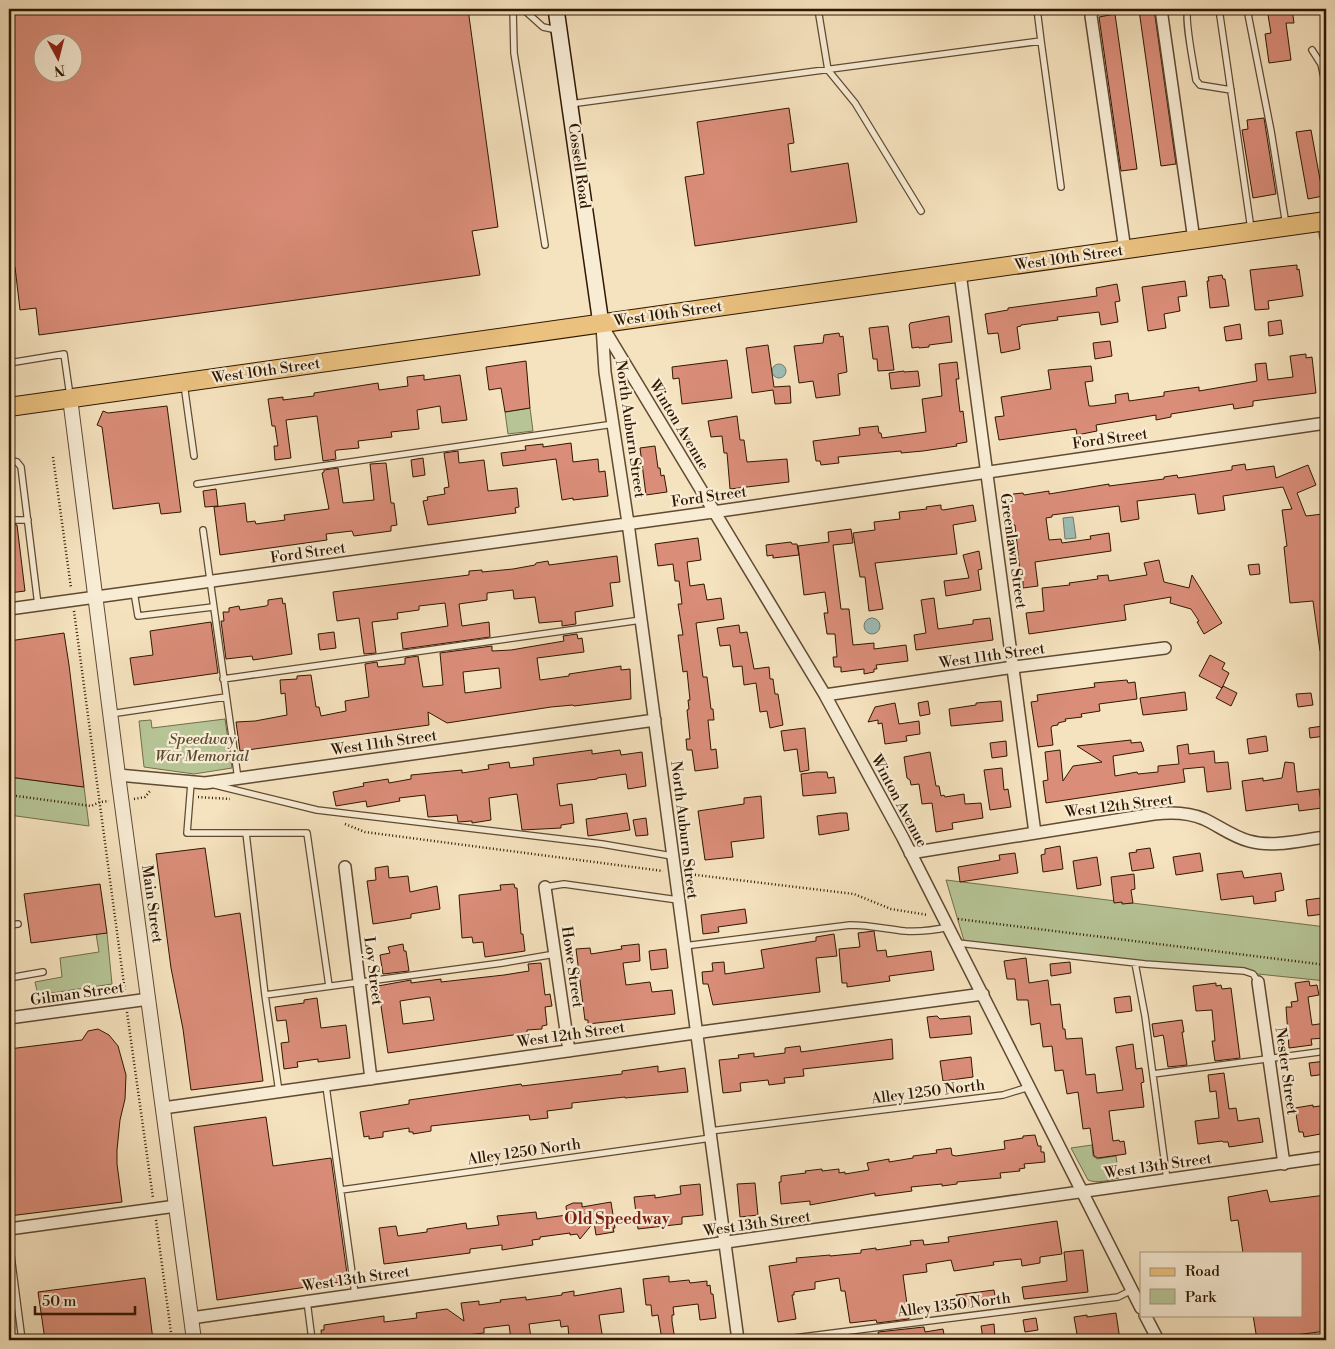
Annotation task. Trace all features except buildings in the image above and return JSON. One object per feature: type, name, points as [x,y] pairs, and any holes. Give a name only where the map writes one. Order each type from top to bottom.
[{"type":"main road","name":"Cossell Road","points":[[556,9],[601,324]]},
{"type":"main road","name":"West 10th Street","points":[[9,407],[1286,226],[1325,226]]},
{"type":"street","points":[[1093,9],[1091,16],[1125,250]]},
{"type":"street","points":[[1161,9],[1194,240]]},
{"type":"street","name":"Greenlawn Street","points":[[960,273],[1035,833]]},
{"type":"street","name":"North Auburn Street","points":[[601,324],[605,372],[628,523],[738,1340]]},
{"type":"street","name":"Winton Avenue","points":[[601,324],[825,695],[958,943],[1140,1306]]},
{"type":"street","name":"Main Street","points":[[70,398],[118,775],[194,1340]]},
{"type":"street","name":"Ford Street","points":[[9,609],[713,512],[1326,423]]},
{"type":"street","name":"West 11th Street","points":[[825,695],[1014,667],[1165,648]]},
{"type":"street","name":"West 11th Street","points":[[118,775],[191,783],[208,783],[655,720]]},
{"type":"street","name":"West 12th Street","points":[[910,853],[1154,814],[1178,812],[1203,818],[1241,838],[1261,844],[1276,844],[1326,837]]},
{"type":"street","name":"Loy Street","points":[[345,867],[371,1079]]},
{"type":"street","name":"Howe Street","points":[[545,887],[569,1051]]},
{"type":"street","name":"Nester Street","points":[[1258,982],[1284,1164]]},
{"type":"street","name":"West 12th Street","points":[[163,1108],[983,994]]},
{"type":"street","name":"Gilman Street","points":[[9,1018],[149,1000]]},
{"type":"street","name":"West 13th Street","points":[[191,1318],[725,1244],[1326,1157]]},
{"type":"street","points":[[9,1229],[176,1206]]},
{"type":"street","points":[[1146,1316],[1158,1340]]},
{"type":"lane","points":[[513,9],[514,53],[546,245]]},
{"type":"lane","points":[[523,9],[543,27],[559,30]]},
{"type":"lane","points":[[818,9],[828,70],[855,104],[921,210]]},
{"type":"lane","points":[[1037,9],[1061,187]]},
{"type":"lane","points":[[1188,9],[1186,12],[1196,80],[1200,85],[1231,90]]},
{"type":"lane","points":[[1219,9],[1252,231]]},
{"type":"lane","points":[[1247,9],[1266,104],[1286,226]]},
{"type":"lane","points":[[570,104],[1041,41]]},
{"type":"lane","points":[[1312,50],[1321,64],[1326,87]]},
{"type":"lane","points":[[9,363],[64,354],[70,398]]},
{"type":"lane","points":[[183,382],[194,456]]},
{"type":"lane","points":[[198,484],[614,424]]},
{"type":"lane","points":[[9,460],[17,462],[21,467],[38,605]]},
{"type":"lane","points":[[9,518],[28,520]]},
{"type":"lane","points":[[203,530],[238,778]]},
{"type":"lane","points":[[134,592],[138,616],[213,607]]},
{"type":"lane","points":[[224,679],[641,620]]},
{"type":"lane","points":[[110,714],[226,697]]},
{"type":"lane","points":[[191,783],[187,833],[308,833],[330,986]]},
{"type":"lane","points":[[208,783],[317,810],[602,844],[672,856]]},
{"type":"lane","points":[[246,833],[265,995],[279,1092]]},
{"type":"lane","points":[[545,887],[564,884],[678,900]]},
{"type":"lane","points":[[9,925],[18,924]]},
{"type":"lane","points":[[684,946],[850,925],[930,931],[949,927]]},
{"type":"lane","points":[[958,943],[1135,962],[1244,971],[1253,974],[1258,982]]},
{"type":"lane","points":[[265,995],[555,954]]},
{"type":"lane","points":[[1135,962],[1153,1074],[1167,1180]]},
{"type":"lane","points":[[9,978],[43,972]]},
{"type":"lane","points":[[1153,1074],[1326,1051]]},
{"type":"lane","points":[[326,1086],[356,1294]]},
{"type":"lane","name":"Alley 1250 North","points":[[341,1190],[710,1135],[1003,1095],[1030,1086]]},
{"type":"lane","points":[[9,1240],[22,1340]]},
{"type":"lane","name":"Alley 1350 North","points":[[778,1340],[1118,1297],[1132,1290]]},
{"type":"lane","points":[[307,1302],[312,1340]]},
{"type":"path","points":[[53,457],[172,1340]]},
{"type":"green space","points":[[530,408],[533,431],[508,434],[505,412]]},
{"type":"green space","name":"Speedway War Memorial","points":[[225,719],[232,768],[194,774],[144,767],[139,721],[151,720],[152,728]]},
{"type":"green space","points":[[9,777],[84,787],[89,826],[9,815]]},
{"type":"green space","points":[[946,880],[1326,927],[1326,981],[965,944]]},
{"type":"green space","points":[[107,933],[112,984],[38,995],[35,982],[62,977],[60,958],[99,952],[96,934]]},
{"type":"green space","points":[[1092,1145],[1093,1156],[1097,1159],[1116,1156],[1119,1178],[1099,1182],[1088,1180],[1071,1148]]},
{"type":"water","points":[[776,364],[782,364],[786,371],[782,378],[776,378],[772,374],[772,368]]},
{"type":"water","points":[[1073,517],[1076,538],[1065,539],[1063,518]]},
{"type":"water","points":[[872,618],[880,626],[872,634],[864,626]]},
{"type":"district","name":"Old Speedway","points":[[617,1219]]}]
